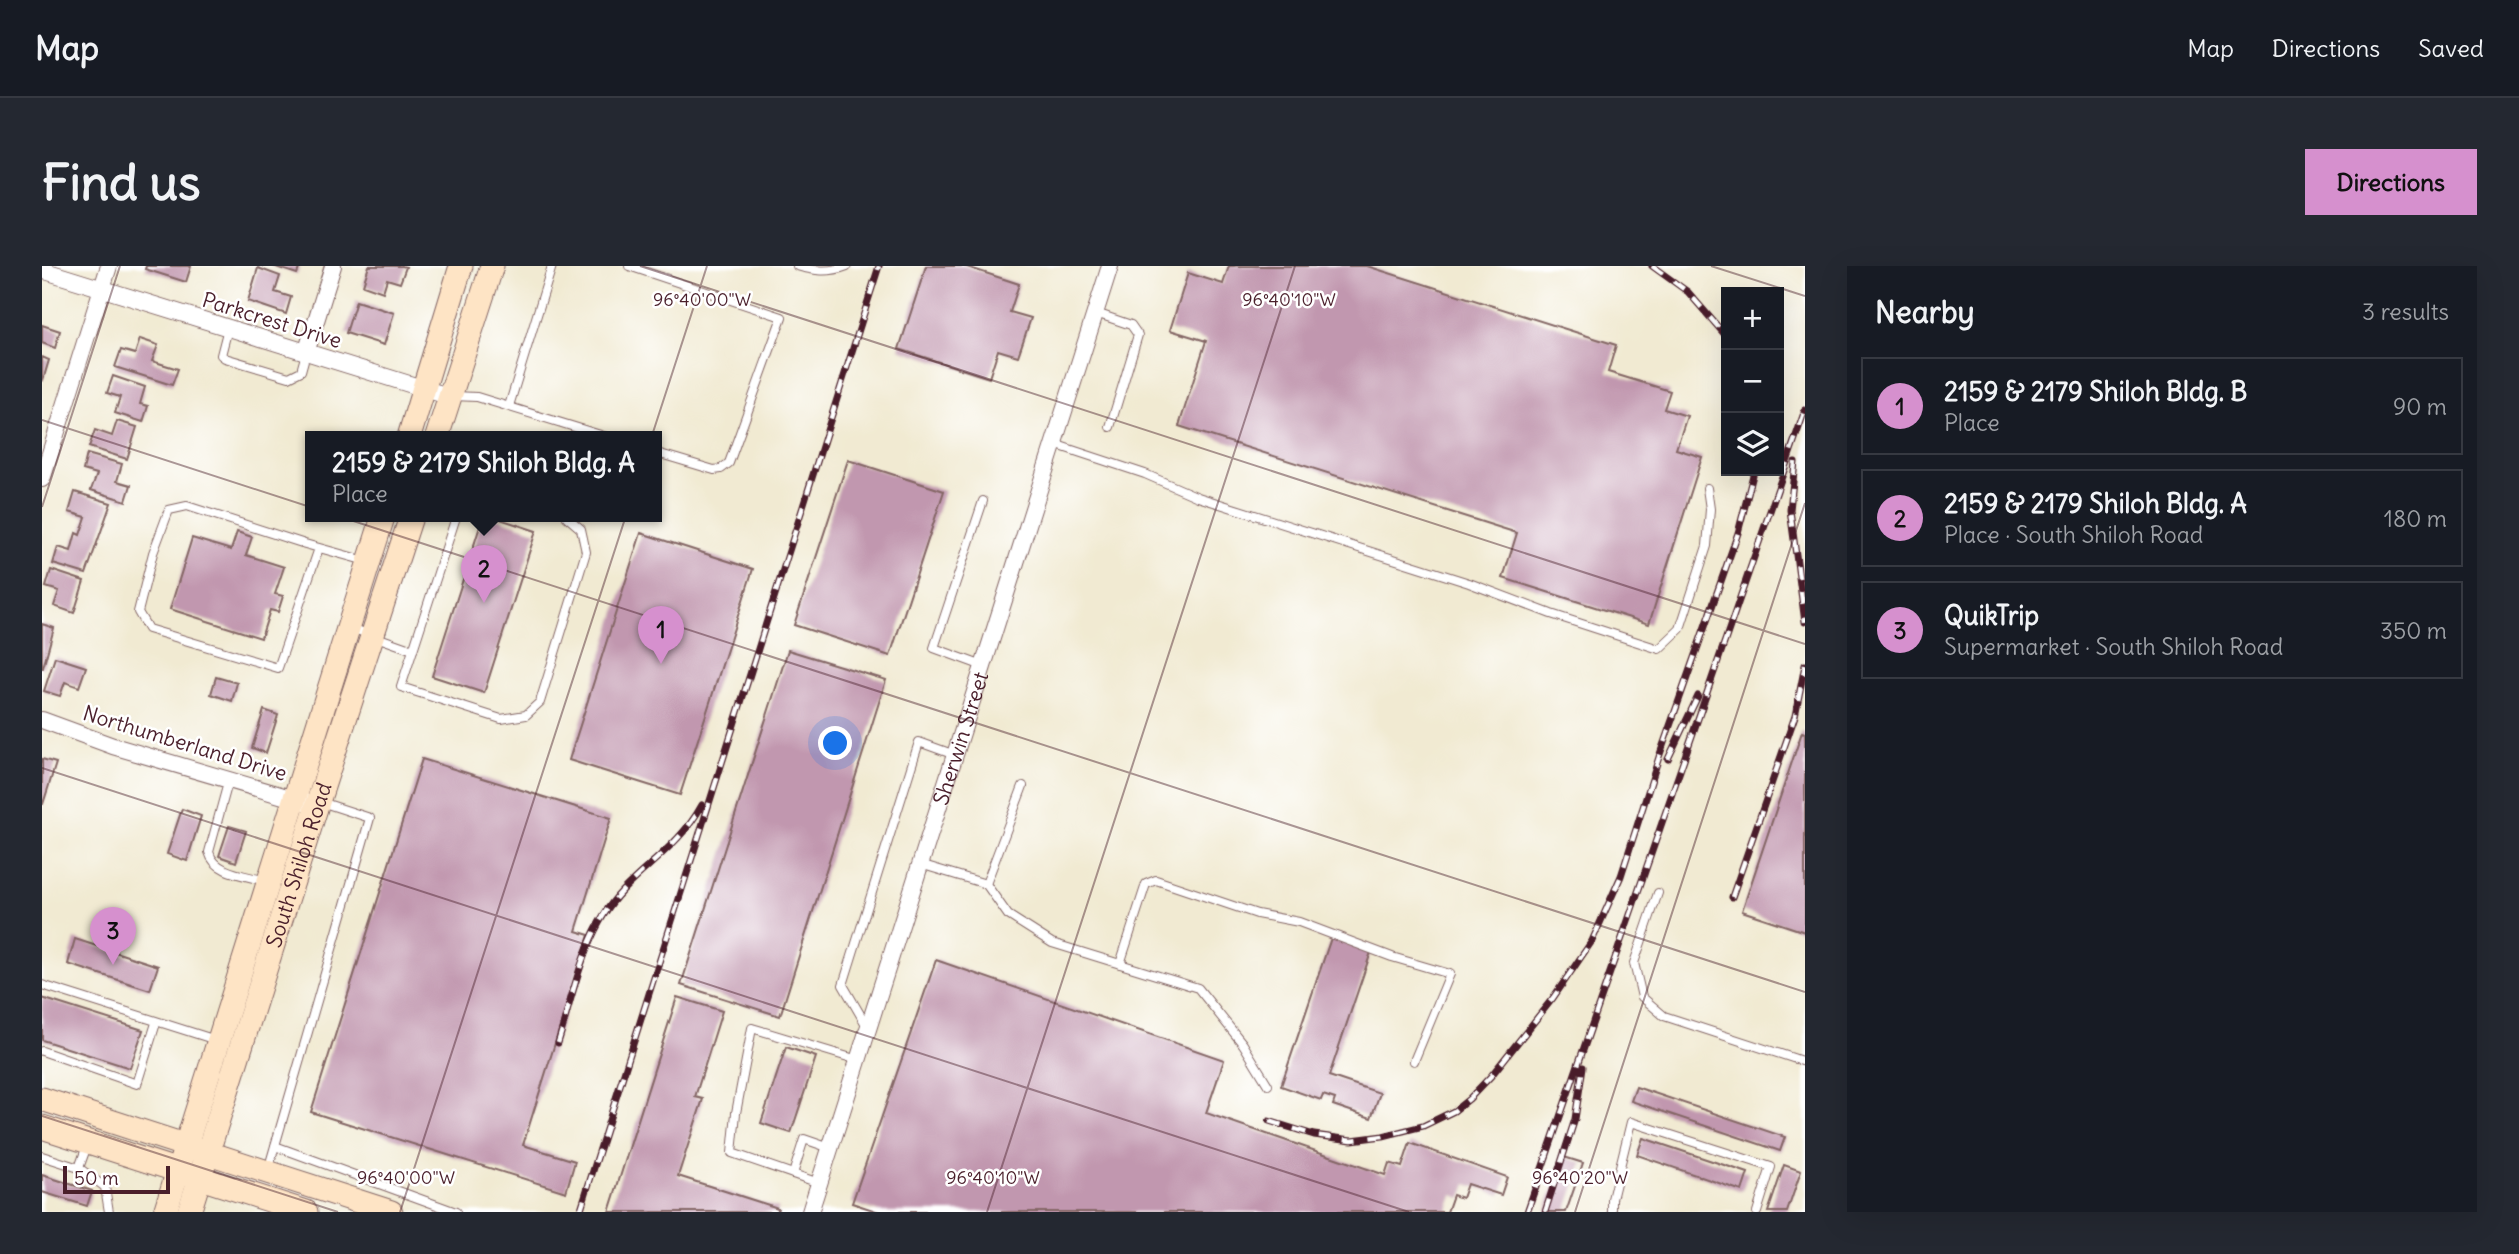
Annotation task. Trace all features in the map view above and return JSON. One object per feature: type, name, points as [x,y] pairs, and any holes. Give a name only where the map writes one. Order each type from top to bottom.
[{"type":"main road","points":[[410,431],[461,266]]},
{"type":"main road","points":[[440,431],[492,266]]},
{"type":"main road","name":"South Shiloh Road","points":[[189,1212],[310,801],[348,627],[381,522]]},
{"type":"main road","name":"South Shiloh Road","points":[[165,1212],[270,882],[310,801],[373,635],[409,522]]},
{"type":"main road","points":[[42,1099],[391,1212]]},
{"type":"main road","points":[[42,1127],[306,1212]]},
{"type":"street","points":[[42,479],[110,266]]},
{"type":"street","points":[[306,353],[333,266]]},
{"type":"street","name":"Sherwin Street","points":[[810,1212],[1110,266]]},
{"type":"street","name":"Parkcrest Drive","points":[[42,270],[450,397]]},
{"type":"street","name":"Northumberland Drive","points":[[42,720],[113,746],[310,801]]},
{"type":"lane","points":[[509,406],[552,266]]},
{"type":"lane","points":[[629,266],[782,317],[729,463],[714,470],[662,454]]},
{"type":"lane","points":[[797,266],[811,271],[827,271],[846,266]]},
{"type":"lane","points":[[1096,313],[1131,325],[1138,335],[1110,427]]},
{"type":"lane","points":[[228,328],[221,350],[221,355],[225,358],[289,377],[300,371],[306,353]]},
{"type":"lane","points":[[450,397],[477,397],[588,431]]},
{"type":"lane","points":[[1054,444],[1145,474],[1198,497],[1469,583],[1550,614],[1659,649],[1679,629],[1707,546],[1710,509],[1707,488]]},
{"type":"lane","points":[[983,501],[934,649],[983,666]]},
{"type":"lane","points":[[319,548],[278,668],[148,629],[138,612],[153,553],[169,510],[187,506],[369,561]]},
{"type":"lane","points":[[454,522],[401,687],[501,719],[526,715],[540,702],[586,552],[581,529],[573,522]]},
{"type":"lane","points":[[348,627],[413,650]]},
{"type":"lane","points":[[868,1028],[843,985],[919,742],[955,755]]},
{"type":"lane","points":[[229,779],[209,852],[211,861],[222,869],[270,882]]},
{"type":"lane","points":[[986,884],[1023,786]]},
{"type":"lane","points":[[267,1172],[370,818],[310,801]]},
{"type":"lane","points":[[920,864],[986,884],[1008,915],[1052,943],[1198,988],[1243,1044],[1268,1085]]},
{"type":"lane","points":[[1120,964],[1146,884],[1156,880],[1257,914],[1299,922],[1392,957],[1450,974],[1414,1061]]},
{"type":"lane","points":[[1658,893],[1634,963],[1642,997],[1664,1016],[1805,1062]]},
{"type":"lane","points":[[42,985],[219,1041]]},
{"type":"lane","points":[[42,1051],[137,1084],[156,1023]]},
{"type":"lane","points":[[819,1183],[732,1153],[736,1113],[752,1028],[858,1060]]},
{"type":"lane","points":[[1612,1212],[1612,1199],[1631,1122],[1771,1167],[1757,1212]]},
{"type":"lane","points":[[793,1174],[804,1139],[830,1148]]},
{"type":"lane","points":[[79,1168],[88,1142]]},
{"type":"lane","points":[[275,1146],[456,1212]]},
{"type":"lane","points":[[42,1156],[79,1168],[105,1188],[109,1212]]},
{"type":"building","points":[[146,266],[191,266],[186,282],[145,269]]},
{"type":"building","points":[[273,266],[300,266],[297,274]]},
{"type":"building","points":[[369,266],[406,267],[400,283],[387,279],[383,292],[363,285]]},
{"type":"building","points":[[926,266],[964,266],[1019,284],[1010,312],[1031,318],[1018,356],[998,350],[989,378],[899,349]]},
{"type":"building","points":[[1229,266],[1367,266],[1616,345],[1608,372],[1670,391],[1664,409],[1687,416],[1676,449],[1702,457],[1649,624],[1503,578],[1517,533],[1179,426],[1206,341],[1170,330],[1188,273],[1223,284]]},
{"type":"building","points":[[258,268],[280,276],[275,292],[291,297],[286,314],[248,301]]},
{"type":"building","points":[[356,301],[394,313],[384,345],[346,333]]},
{"type":"building","points":[[42,325],[60,331],[55,348],[42,343]]},
{"type":"building","points":[[140,339],[158,345],[152,361],[178,369],[172,385],[115,367],[121,350],[135,354]]},
{"type":"building","points":[[42,357],[49,360],[43,380],[42,379]]},
{"type":"building","points":[[113,376],[145,387],[140,404],[148,406],[143,422],[115,413],[120,397],[107,393]]},
{"type":"building","points":[[117,421],[137,427],[127,459],[89,447],[95,430],[112,436]]},
{"type":"building","points":[[87,454],[122,464],[117,481],[131,485],[126,501],[91,490],[97,474],[83,470]]},
{"type":"building","points":[[848,460],[944,491],[890,656],[794,625]]},
{"type":"building","points":[[75,492],[111,503],[86,574],[53,564],[58,547],[71,551],[76,533],[80,535],[86,517],[69,512]]},
{"type":"building","points":[[481,522],[509,522],[536,531],[484,693],[432,676]]},
{"type":"building","points":[[237,532],[252,537],[246,555],[284,567],[275,594],[283,596],[278,612],[270,610],[261,638],[170,609],[192,538],[231,550]]},
{"type":"building","points":[[641,533],[753,569],[680,795],[569,760]]},
{"type":"building","points":[[51,570],[84,581],[74,613],[54,606],[59,591],[46,587]]},
{"type":"building","points":[[42,624],[54,628],[43,668],[42,668]]},
{"type":"building","points":[[788,650],[886,680],[780,1016],[681,985]]},
{"type":"building","points":[[55,657],[86,667],[79,687],[65,682],[60,696],[44,691]]},
{"type":"building","points":[[216,677],[237,683],[232,701],[211,694]]},
{"type":"building","points":[[264,710],[278,715],[266,753],[252,748]]},
{"type":"building","points":[[1802,732],[1805,733],[1805,932],[1742,911]]},
{"type":"building","points":[[42,759],[56,763],[43,804],[42,804]]},
{"type":"building","points":[[422,759],[611,818],[576,931],[589,935],[523,1145],[575,1161],[566,1192],[311,1112]]},
{"type":"building","points":[[182,809],[201,816],[187,861],[167,854]]},
{"type":"building","points":[[229,826],[246,831],[236,862],[219,856]]},
{"type":"building","points":[[1331,938],[1371,952],[1329,1076],[1380,1093],[1371,1118],[1333,1105],[1335,1099],[1323,1095],[1321,1100],[1281,1086]]},
{"type":"building","points":[[75,939],[158,966],[150,990],[68,964]]},
{"type":"building","points":[[936,960],[1224,1060],[1206,1113],[1385,1175],[1389,1163],[1402,1167],[1410,1143],[1507,1177],[1501,1195],[1467,1184],[1462,1198],[1453,1195],[1447,1212],[879,1212],[852,1203]]},
{"type":"building","points":[[677,997],[722,1011],[695,1097],[703,1099],[678,1176],[778,1208],[777,1212],[609,1212]]},
{"type":"building","points":[[42,998],[143,1030],[130,1068],[42,1040]]},
{"type":"building","points":[[786,1047],[816,1057],[791,1133],[761,1123]]},
{"type":"building","points":[[1636,1087],[1785,1137],[1780,1151],[1631,1101]]},
{"type":"building","points":[[1643,1138],[1748,1173],[1742,1191],[1637,1155]]},
{"type":"building","points":[[1564,1157],[1583,1163],[1566,1212],[1545,1212]]},
{"type":"building","points":[[1784,1165],[1801,1171],[1787,1212],[1768,1212]]},
{"type":"building","points":[[42,1175],[92,1191],[87,1206],[42,1192]]},
{"type":"railway","points":[[580,1212],[879,266]]},
{"type":"railway","points":[[1652,266],[1688,292],[1721,330]]},
{"type":"railway","points":[[1527,1212],[1805,410]]},
{"type":"railway","points":[[1795,462],[1790,510],[1805,622]]},
{"type":"railway","points":[[1269,1121],[1314,1135],[1352,1140],[1423,1126],[1454,1111],[1469,1099],[1491,1076],[1553,998],[1592,941],[1621,876],[1659,757],[1738,533],[1753,476]]},
{"type":"railway","points":[[1732,897],[1795,716],[1805,665]]},
{"type":"railway","points":[[1668,759],[1698,696]]},
{"type":"railway","points":[[558,1043],[582,963],[598,924],[622,891],[685,830],[702,805]]},
{"type":"railway","points":[[1545,1212],[1575,1119],[1583,1067]]},
{"type":"place","name":"2159 & 2179 Shiloh Bldg. A","points":[[484,603]]},
{"type":"place","name":"2159 & 2179 Shiloh Bldg. B","points":[[661,664]]},
{"type":"place","name":"QuikTrip","points":[[113,965]]}]
